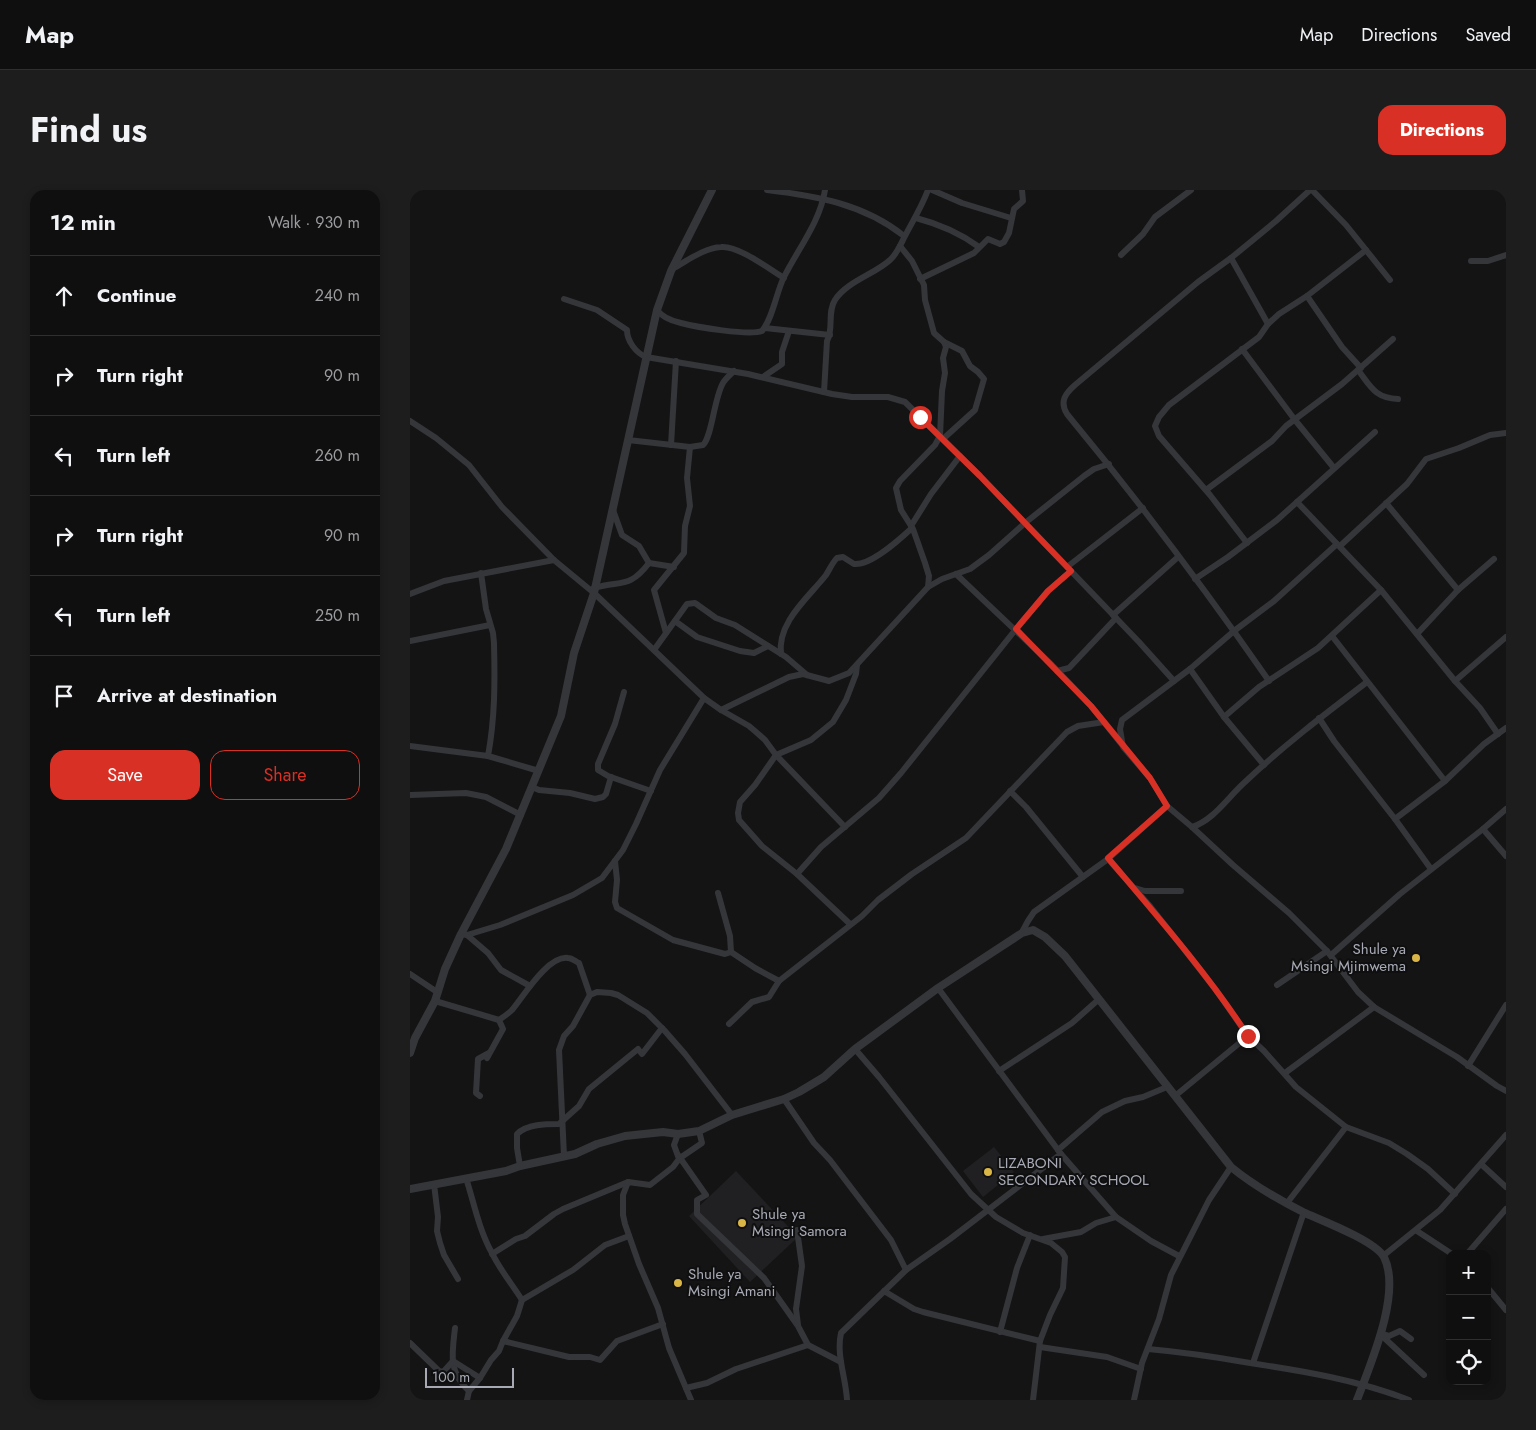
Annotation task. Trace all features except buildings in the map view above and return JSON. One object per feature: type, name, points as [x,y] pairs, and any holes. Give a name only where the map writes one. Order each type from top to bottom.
[{"type":"street","points":[[410,1053],[413,1036],[435,1001],[445,969],[506,849],[561,716],[574,653],[594,591],[657,310],[672,269],[712,190]]},
{"type":"street","points":[[767,190],[838,202],[869,214],[892,226],[904,236]]},
{"type":"street","points":[[657,310],[659,313],[674,320],[695,326],[750,333],[762,331],[765,328],[784,278],[814,224],[824,200],[825,190]]},
{"type":"street","points":[[824,392],[827,341],[830,335],[832,306],[836,298],[866,275],[889,261],[900,246],[930,190],[962,203],[1011,218]]},
{"type":"street","points":[[920,279],[974,253],[988,239],[1000,244],[1004,242],[1009,233],[1014,210],[1023,201],[1022,190]]},
{"type":"street","points":[[1121,255],[1143,234],[1156,216],[1190,190]]},
{"type":"street","points":[[1268,681],[1234,631],[1143,508],[1067,414],[1063,403],[1066,393],[1311,190],[1334,210],[1390,280]]},
{"type":"street","points":[[916,218],[937,223],[963,236],[979,247]]},
{"type":"street","points":[[900,246],[912,261],[926,289],[925,300],[934,333],[944,342],[962,351],[970,366],[982,376],[984,382],[975,410],[942,438],[896,486],[901,510],[911,527],[925,563],[928,587]]},
{"type":"street","points":[[672,269],[710,249],[726,247],[754,260],[784,278]]},
{"type":"street","points":[[1247,543],[1206,490],[1159,436],[1155,426],[1159,417],[1169,405],[1259,337],[1268,324],[1366,250]]},
{"type":"street","points":[[1471,261],[1488,261],[1506,255]]},
{"type":"street","points":[[1231,258],[1268,324]]},
{"type":"street","points":[[1307,296],[1342,347],[1378,394],[1385,399],[1398,399]]},
{"type":"street","points":[[564,299],[597,310],[626,330],[627,336],[636,350],[639,354],[646,357],[734,371],[852,397],[888,396],[905,402],[1115,616],[1174,681]]},
{"type":"street","points":[[765,328],[830,335]]},
{"type":"street","points":[[763,377],[782,364],[782,352],[789,331]]},
{"type":"street","points":[[1206,490],[1272,441],[1286,426],[1360,369],[1393,339]]},
{"type":"street","points":[[942,438],[944,358],[946,347],[944,342]]},
{"type":"street","points":[[1242,349],[1334,468]]},
{"type":"street","points":[[672,445],[676,361]]},
{"type":"street","points":[[628,440],[690,447],[702,445],[707,440],[712,414],[722,385],[734,371]]},
{"type":"street","points":[[410,421],[436,438],[469,465],[502,507],[554,560],[594,591],[704,698],[749,726],[765,740],[776,755],[846,826]]},
{"type":"street","points":[[1195,579],[1247,543],[1297,502],[1375,432]]},
{"type":"street","points":[[1123,747],[1120,729],[1122,720],[1190,669],[1234,631],[1274,601],[1386,503],[1414,476],[1426,459],[1459,448],[1490,434],[1506,433]]},
{"type":"street","points":[[666,633],[654,590],[684,553],[685,526],[690,506],[687,478],[690,447]]},
{"type":"street","points":[[780,654],[781,640],[786,628],[804,600],[827,574],[837,558],[843,557],[854,564],[864,563],[880,554],[911,527],[931,494],[960,456]]},
{"type":"street","points":[[721,710],[798,674],[829,681],[849,672],[928,587],[970,569],[1094,469],[1109,464]]},
{"type":"street","points":[[1297,502],[1381,590],[1455,682],[1480,708],[1498,734]]},
{"type":"street","points":[[1386,503],[1458,590]]},
{"type":"street","points":[[797,874],[821,848],[879,798],[1048,591],[1069,569],[1143,508]]},
{"type":"street","points":[[612,509],[622,535],[639,546],[649,563]]},
{"type":"street","points":[[1057,671],[1068,668],[1115,616],[1178,556]]},
{"type":"street","points":[[1417,634],[1458,590],[1494,559]]},
{"type":"street","points":[[410,594],[444,581],[554,560]]},
{"type":"street","points":[[649,563],[674,567]]},
{"type":"street","points":[[594,591],[609,584],[628,582],[637,577],[649,563]]},
{"type":"street","points":[[481,573],[493,638],[495,676],[492,732],[488,756]]},
{"type":"street","points":[[956,574],[1016,629],[1104,722],[1150,778],[1167,806],[1289,914],[1329,953],[1358,992],[1374,1007],[1457,1057],[1506,1091]]},
{"type":"street","points":[[1224,716],[1268,681],[1303,659],[1332,636],[1381,590]]},
{"type":"street","points":[[654,650],[687,604],[695,603],[716,618],[735,626],[768,646],[794,663],[808,676]]},
{"type":"street","points":[[674,621],[697,637],[740,651],[754,652],[768,646]]},
{"type":"street","points":[[410,642],[490,625]]},
{"type":"street","points":[[1332,636],[1445,781]]},
{"type":"street","points":[[1455,682],[1506,637]]},
{"type":"street","points":[[850,924],[797,874],[762,846],[739,820],[738,813],[740,802],[776,755],[811,740],[833,722],[846,700],[856,674],[857,665]]},
{"type":"street","points":[[1190,669],[1224,716],[1264,765]]},
{"type":"street","points":[[1192,827],[1206,821],[1244,782],[1319,718],[1367,682]]},
{"type":"street","points":[[624,692],[615,724],[598,764],[598,770],[610,777],[651,790]]},
{"type":"street","points":[[464,934],[500,924],[574,895],[602,878],[615,861],[636,824],[672,748],[704,698]]},
{"type":"street","points":[[1319,718],[1334,741],[1395,819],[1431,869]]},
{"type":"street","points":[[730,1024],[752,1002],[769,997],[779,981],[862,916],[896,885],[966,838],[1067,732],[1078,726],[1104,722]]},
{"type":"street","points":[[1395,819],[1445,781],[1484,744],[1506,728]]},
{"type":"street","points":[[410,746],[488,756],[538,771]]},
{"type":"street","points":[[532,787],[539,790],[570,793],[595,799],[606,794],[610,777]]},
{"type":"street","points":[[1010,791],[1026,807],[1083,877]]},
{"type":"street","points":[[410,795],[466,793],[486,797],[521,815]]},
{"type":"street","points":[[1021,934],[1034,912],[1108,858],[1167,806]]},
{"type":"street","points":[[1276,985],[1329,953],[1506,809]]},
{"type":"street","points":[[1483,829],[1506,856]]},
{"type":"street","points":[[1108,858],[1216,990],[1248,1036],[1285,1073],[1296,1087],[1313,1103],[1346,1127],[1389,1143],[1407,1154],[1428,1169],[1455,1194]]},
{"type":"street","points":[[615,861],[617,880],[615,902],[617,908],[673,940],[724,954],[731,952],[779,981]]},
{"type":"street","points":[[1134,888],[1145,891],[1181,891]]},
{"type":"street","points":[[718,893],[730,936],[731,952]]},
{"type":"street","points":[[410,1189],[506,1171],[564,1156],[625,1136],[663,1132],[678,1134],[700,1131],[732,1115],[784,1099],[824,1077],[855,1049],[938,988],[1021,934],[1032,930],[1045,937],[1065,956],[1230,1167],[1288,1203],[1357,1238],[1384,1256],[1390,1282],[1386,1313],[1356,1400]]},
{"type":"street","points":[[464,934],[488,953],[501,970],[530,986]]},
{"type":"street","points":[[499,1020],[510,1012],[530,986],[553,962],[563,958],[573,959],[581,966],[590,995]]},
{"type":"street","points":[[410,974],[438,992]]},
{"type":"street","points":[[938,988],[1060,1152],[1116,1217],[1151,1241],[1179,1256]]},
{"type":"street","points":[[564,1156],[559,1050],[564,1036],[573,1026],[572,1024],[590,995],[597,992],[618,995],[647,1013],[686,1054],[732,1115]]},
{"type":"street","points":[[999,1071],[1072,1023],[1098,1000]]},
{"type":"street","points":[[435,1001],[499,1020]]},
{"type":"street","points":[[1468,1066],[1506,1005]]},
{"type":"street","points":[[1285,1073],[1374,1007]]},
{"type":"street","points":[[488,1058],[502,1029],[499,1020]]},
{"type":"street","points":[[520,1166],[517,1134],[521,1130],[541,1125],[559,1124],[579,1106],[589,1089],[624,1059],[638,1049],[642,1054],[662,1028]]},
{"type":"street","points":[[1175,1096],[1248,1036]]},
{"type":"street","points":[[855,1049],[971,1194],[1002,1222],[1042,1239],[1062,1252],[1065,1262],[1063,1288],[1050,1315],[1040,1344],[1033,1400]]},
{"type":"street","points":[[480,1096],[476,1093],[478,1060],[491,1051]]},
{"type":"street","points":[[847,1400],[841,1362],[841,1333],[906,1270],[988,1210],[1060,1152],[1102,1112],[1125,1101],[1143,1097],[1167,1087]]},
{"type":"street","points":[[784,1099],[814,1143],[830,1160],[891,1240],[906,1270]]},
{"type":"street","points":[[1288,1203],[1346,1127]]},
{"type":"street","points":[[492,1254],[525,1236],[563,1209],[628,1182],[650,1185],[673,1167],[679,1156],[702,1143],[700,1131]]},
{"type":"street","points":[[678,1134],[674,1145],[679,1156],[706,1195],[697,1200],[697,1214],[764,1278],[798,1326],[808,1345],[841,1362]]},
{"type":"street","points":[[1384,1256],[1417,1231],[1440,1210],[1506,1135]]},
{"type":"street","points":[[1481,1164],[1506,1187]]},
{"type":"street","points":[[1134,1400],[1141,1369],[1159,1319],[1171,1274],[1213,1192],[1230,1167]]},
{"type":"street","points":[[466,1178],[483,1234],[492,1254],[522,1300]]},
{"type":"street","points":[[628,1182],[623,1195],[623,1216],[663,1324],[669,1348],[691,1400]]},
{"type":"street","points":[[434,1184],[438,1217],[437,1231],[440,1243],[444,1255],[458,1279]]},
{"type":"street","points":[[1470,1250],[1506,1209]]},
{"type":"street","points":[[1253,1363],[1304,1212]]},
{"type":"street","points":[[1042,1239],[1081,1232],[1096,1223],[1116,1217]]},
{"type":"street","points":[[797,1230],[802,1266],[796,1309],[798,1326]]},
{"type":"street","points":[[1417,1231],[1446,1250]]},
{"type":"street","points":[[1000,1332],[1017,1268],[1030,1235]]},
{"type":"street","points":[[467,1400],[469,1391],[491,1360],[500,1351],[503,1341],[517,1316],[522,1300],[573,1270],[605,1245],[629,1236]]},
{"type":"street","points":[[884,1291],[914,1309],[1040,1344],[1107,1357],[1141,1369]]},
{"type":"street","points":[[1491,1292],[1506,1310]]},
{"type":"street","points":[[503,1341],[569,1357],[590,1357],[600,1360],[617,1341],[663,1324]]},
{"type":"street","points":[[455,1328],[453,1361],[456,1376],[469,1391]]},
{"type":"street","points":[[1380,1334],[1389,1336],[1400,1331],[1411,1338]]},
{"type":"street","points":[[1380,1334],[1424,1375]]},
{"type":"street","points":[[410,1343],[440,1372],[444,1371],[453,1361]]},
{"type":"street","points":[[686,1388],[707,1383],[736,1369],[808,1345]]},
{"type":"street","points":[[1148,1349],[1295,1369],[1362,1385],[1409,1400]]},
{"type":"street","points":[[453,1361],[480,1378]]},
{"type":"shaded area","name":"LIZABONI SECONDARY SCHOOL","points":[[994,1147],[1014,1172],[983,1197],[963,1171]]},
{"type":"shaded area","points":[[736,1171],[798,1237],[750,1282],[689,1216]]},
{"type":"place","name":"Shule ya Msingi Mjimwema","points":[[1416,958]]},
{"type":"place","name":"LIZABONI SECONDARY SCHOOL","points":[[988,1172]]},
{"type":"place","name":"Shule ya Msingi Samora","points":[[742,1223]]},
{"type":"place","name":"Shule ya Msingi Amani","points":[[678,1283]]},
{"type":"route","points":[[920,417],[980,476],[1071,571],[1048,591],[1016,629],[1091,706],[1150,778],[1167,806],[1108,858],[1150,906],[1232,1011],[1248,1036]]}]
